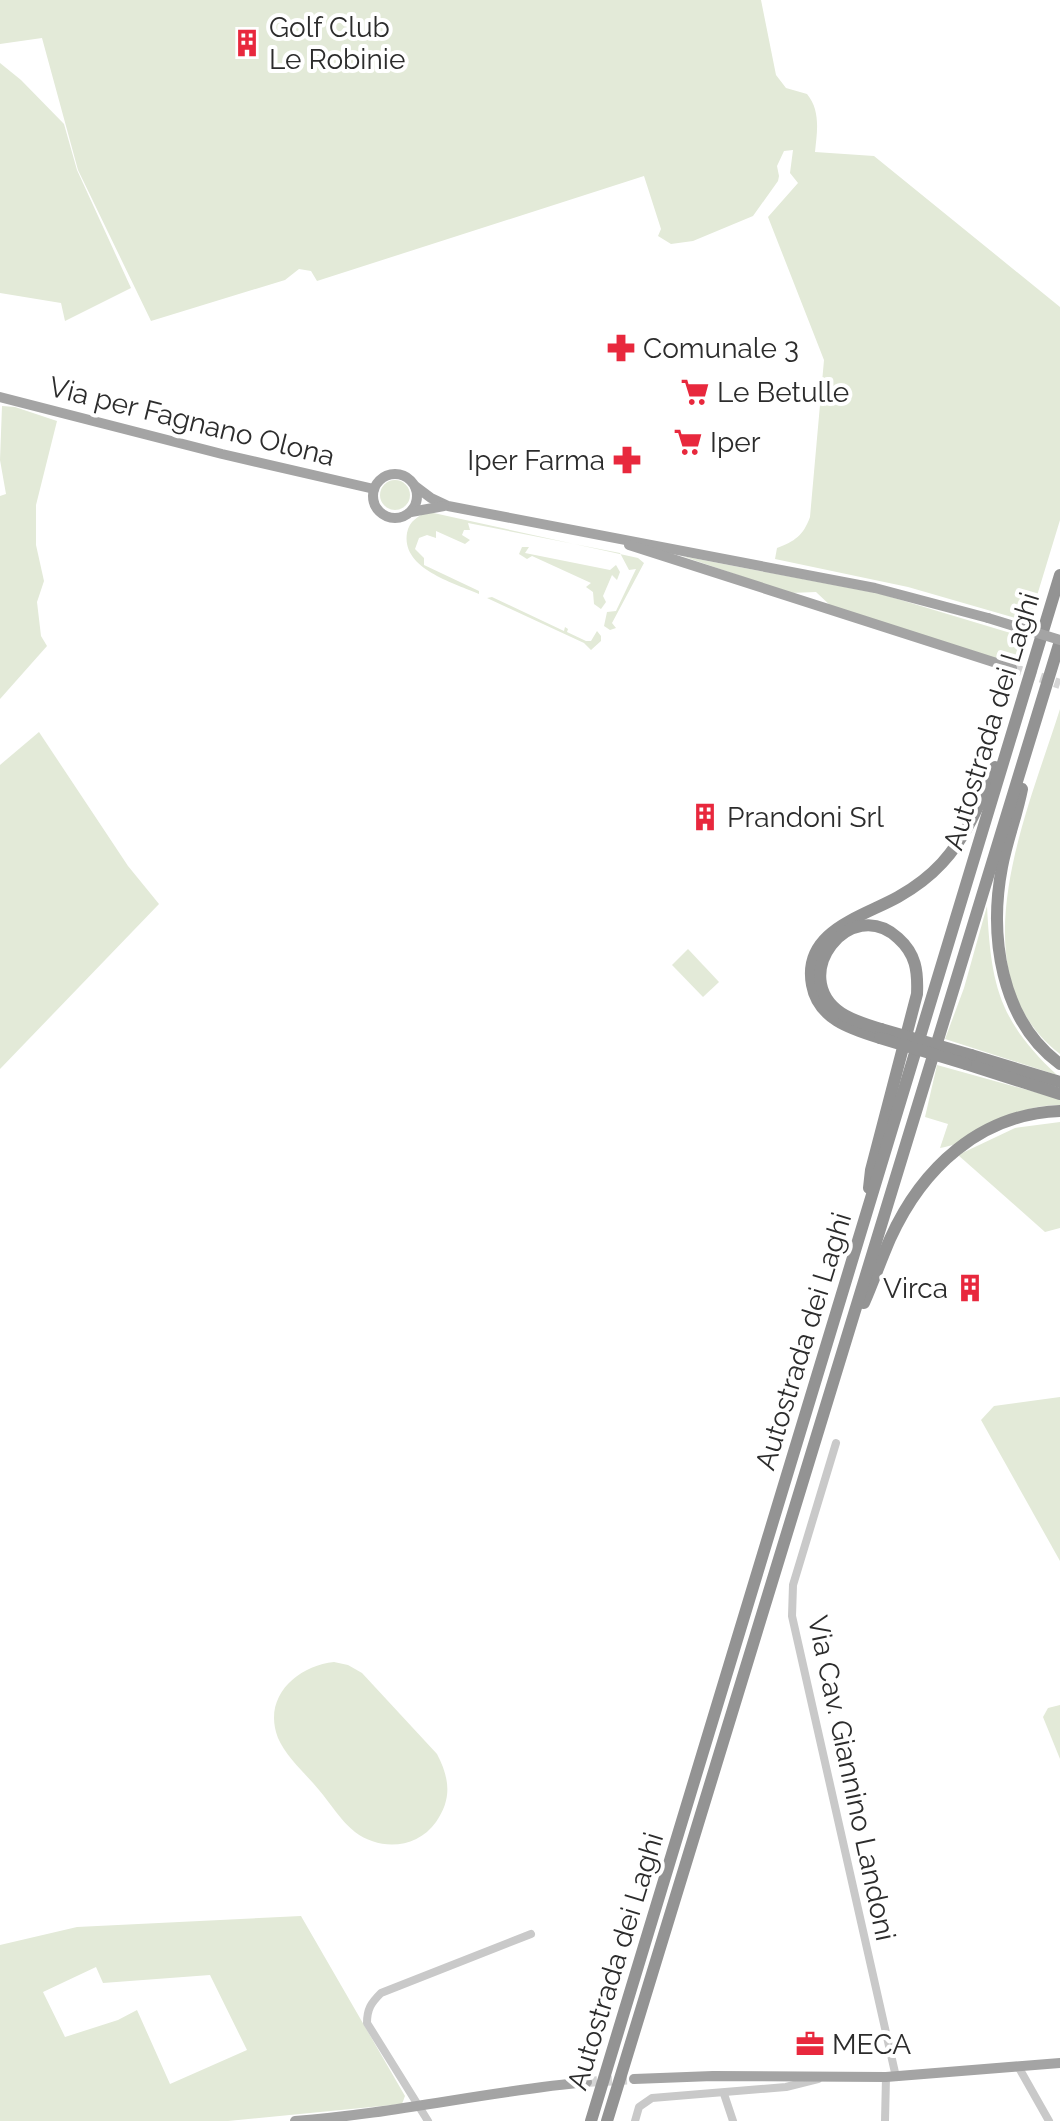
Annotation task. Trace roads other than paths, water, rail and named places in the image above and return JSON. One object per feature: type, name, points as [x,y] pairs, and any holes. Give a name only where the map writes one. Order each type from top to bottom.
[{"type":"highway","name":"Autostrada dei Laghi","points":[[591,2121],[1060,575]]},
{"type":"highway","name":"Autostrada dei Laghi","points":[[607,2121],[1060,641]]},
{"type":"highway","points":[[1016,721],[966,831],[942,863],[898,897],[837,927],[816,953],[811,982],[821,1008],[834,1020],[852,1029],[1060,1082]]},
{"type":"highway","points":[[1034,726],[1018,810],[1002,870],[997,916],[1000,958],[1018,1015],[1042,1047],[1060,1064]]},
{"type":"highway","points":[[867,1214],[871,1170],[917,994],[918,975],[914,958],[906,945],[881,927],[854,927],[832,944],[824,955],[820,980],[829,1002],[840,1013],[880,1034]]},
{"type":"highway","points":[[968,1060],[1060,1094]]},
{"type":"highway","points":[[843,1349],[891,1237],[914,1197],[941,1163],[992,1126],[1030,1114],[1060,1111]]},
{"type":"main road","name":"Via per Fagnano Olona","points":[[0,397],[374,489]]},
{"type":"main road","points":[[448,506],[394,518],[382,513],[374,503],[374,489],[380,479],[392,474],[404,475],[431,498],[448,506],[875,588],[1060,641]]},
{"type":"main road","points":[[411,512],[417,499],[415,486]]},
{"type":"main road","points":[[600,537],[1012,668]]},
{"type":"main road","points":[[634,2079],[891,2077],[1060,2063]]},
{"type":"main road","points":[[295,2121],[347,2117],[587,2082]]},
{"type":"street","name":"Via Cav. Giannino Landoni","points":[[836,1443],[793,1585],[792,1616],[891,2077],[885,2121]]},
{"type":"street","points":[[428,2121],[367,2023],[367,2010],[381,1993],[531,1934]]},
{"type":"street","points":[[1019,2068],[1049,2121]]},
{"type":"street","points":[[635,2121],[639,2107],[652,2098],[786,2087],[818,2079]]},
{"type":"street","points":[[724,2094],[733,2121]]},
{"type":"tunnel","points":[[1012,668],[1060,684]]},
{"type":"tunnel","points":[[587,2082],[634,2079]]},
{"type":"place","name":"Golf Club Le Robinie","points":[[247,43]]},
{"type":"place","name":"Comunale 3","points":[[621,348]]},
{"type":"place","name":"Le Betulle","points":[[695,392]]},
{"type":"place","name":"Iper","points":[[688,442]]},
{"type":"place","name":"Iper Farma","points":[[627,460]]},
{"type":"place","name":"Prandoni Srl","points":[[705,817]]},
{"type":"place","name":"Virca","points":[[970,1288]]},
{"type":"place","name":"MECA","points":[[810,2044]]}]
